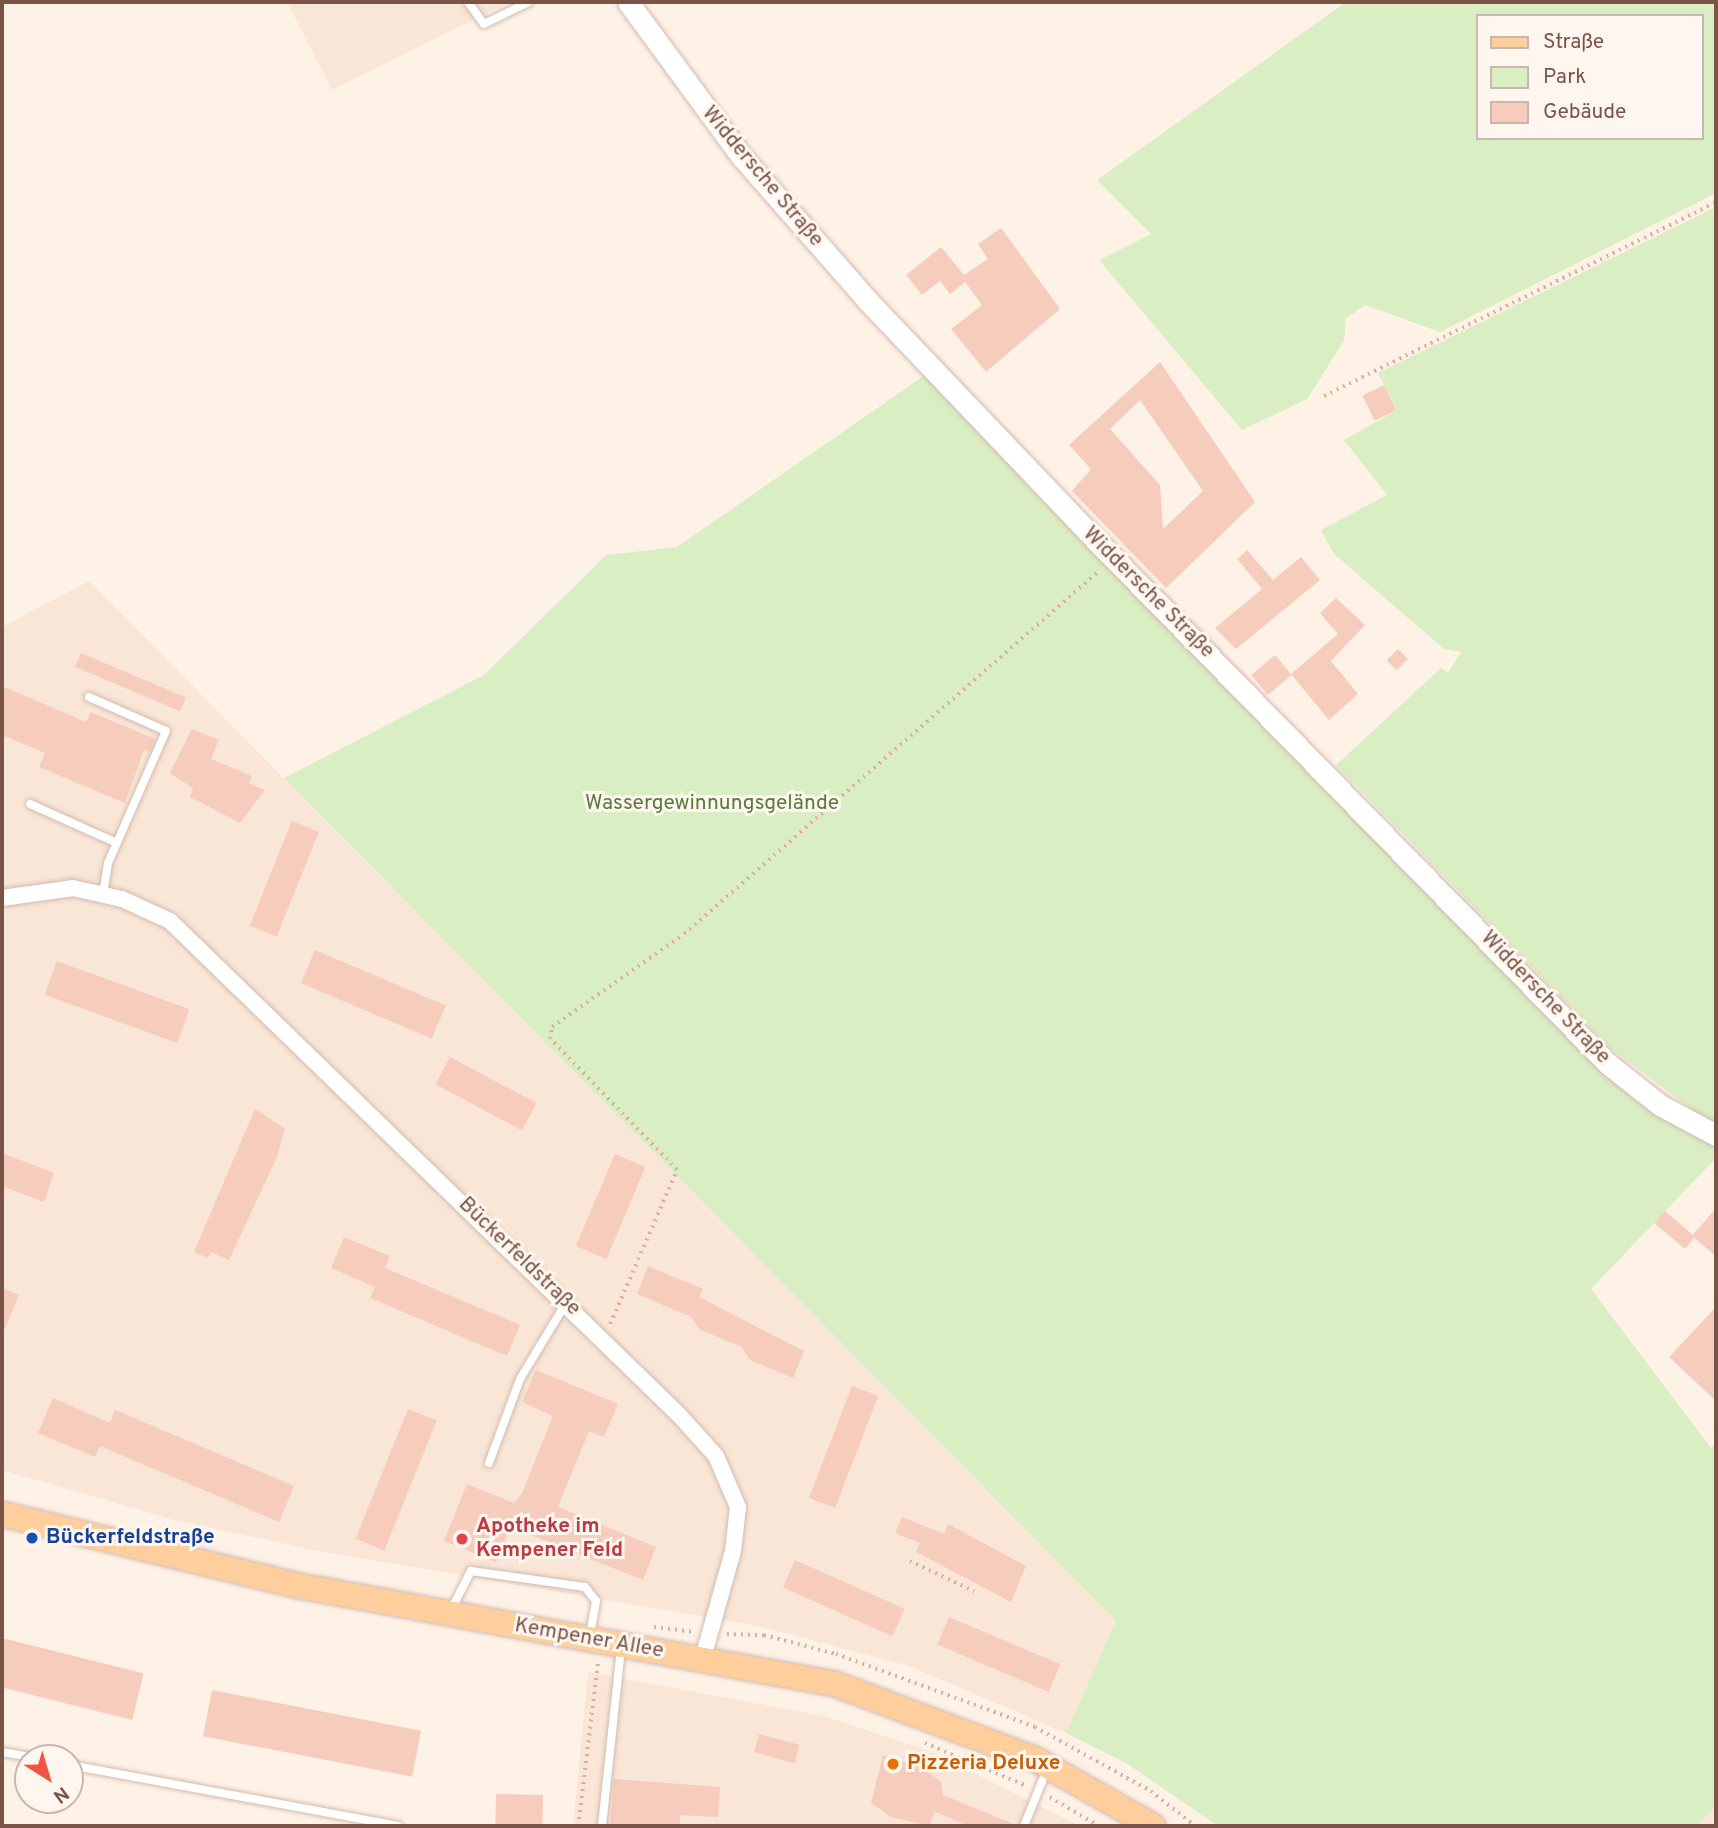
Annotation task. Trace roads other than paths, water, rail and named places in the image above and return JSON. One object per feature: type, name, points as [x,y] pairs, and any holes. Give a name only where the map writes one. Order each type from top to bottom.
[{"type":"main road","name":"Kempener Allee","points":[[2,1514],[300,1587],[835,1684],[1048,1767],[1153,1826]]},
{"type":"street","name":"Widdersche Straße","points":[[628,2],[742,157],[868,301],[1113,558],[1608,1063],[1660,1105],[1716,1135]]},
{"type":"street","name":"Bückerfeldstraße","points":[[2,898],[73,888],[103,895],[170,921],[214,958],[566,1303],[716,1455],[738,1507],[733,1551],[703,1658]]},
{"type":"lane","points":[[467,2],[484,24],[529,2]]},
{"type":"lane","points":[[89,698],[166,731],[117,843],[103,895]]},
{"type":"lane","points":[[30,804],[117,843]]},
{"type":"lane","points":[[489,1463],[520,1379],[566,1303]]},
{"type":"lane","points":[[450,1614],[471,1571],[585,1587],[596,1601],[605,1641],[602,1826]]},
{"type":"lane","points":[[1024,1826],[1048,1767]]},
{"type":"lane","points":[[84,1768],[398,1826]]},
{"type":"place","name":"Bückerfeldstraße","points":[[32,1538]]},
{"type":"place","name":"Apotheke im Kempener Feld","points":[[462,1539]]},
{"type":"place","name":"Pizzeria Deluxe","points":[[893,1764]]},
{"type":"park label","name":"Wassergewinnungsgelände","points":[[712,804]]}]
